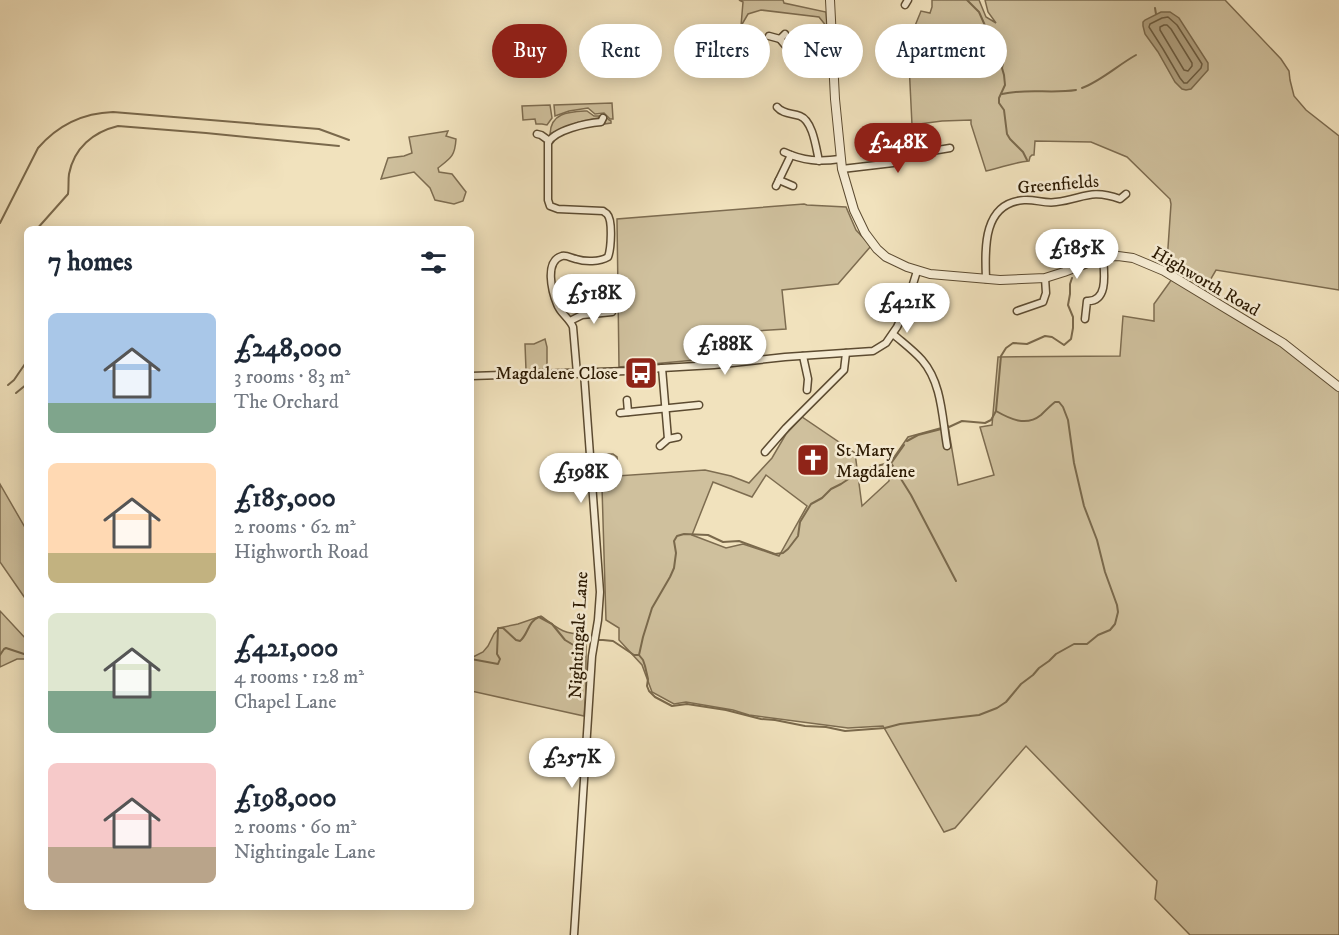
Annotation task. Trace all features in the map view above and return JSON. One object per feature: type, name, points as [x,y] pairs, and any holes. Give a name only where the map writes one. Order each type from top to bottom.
[{"type":"street","name":"Highworth Road","points":[[830,0],[831,24]]},
{"type":"street","points":[[770,36],[782,37]]},
{"type":"street","name":"Highworth Road","points":[[835,78],[842,169],[854,210],[869,239],[886,257],[917,271],[930,274],[1024,280],[1045,278],[1103,257],[1118,255],[1140,260],[1164,271],[1283,343],[1339,387]]},
{"type":"street","points":[[779,113],[800,116],[806,120],[813,134],[819,161]]},
{"type":"street","points":[[548,140],[586,123],[601,122],[603,118]]},
{"type":"street","points":[[537,134],[548,140]]},
{"type":"street","points":[[932,138],[933,151]]},
{"type":"street","points":[[548,140],[548,200],[550,206],[603,211],[608,215],[610,222],[610,254],[606,259],[581,260],[562,256],[555,260],[550,269],[556,302],[570,321],[574,334],[580,373]]},
{"type":"street","points":[[842,169],[893,163],[908,155],[950,148]]},
{"type":"street","points":[[784,152],[806,160],[840,159]]},
{"type":"street","points":[[791,155],[778,183],[794,186]]},
{"type":"street","name":"Greenfields","points":[[986,279],[986,246],[989,228],[998,212],[1006,206],[1020,200],[1055,203],[1091,194],[1104,194],[1122,200]]},
{"type":"street","points":[[1085,319],[1087,301],[1098,299],[1102,292],[1103,257]]},
{"type":"street","points":[[474,376],[580,373],[714,365],[878,349],[893,334],[905,310],[917,271]]},
{"type":"street","points":[[1017,311],[1043,302],[1046,293],[1045,278]]},
{"type":"street","points":[[570,321],[582,315],[612,312]]},
{"type":"street","points":[[893,334],[918,356],[930,371],[945,428],[947,446]]},
{"type":"street","points":[[765,452],[844,370],[846,353]]},
{"type":"street","points":[[802,356],[808,379],[807,390]]},
{"type":"street","points":[[662,368],[669,439]]},
{"type":"street","name":"Nightingale Lane","points":[[574,935],[594,645],[600,592],[580,373]]},
{"type":"street","points":[[627,400],[628,412]]},
{"type":"street","points":[[620,413],[699,405]]},
{"type":"street","points":[[660,446],[678,436]]},
{"type":"shaded area","points":[[739,0],[783,0],[784,3],[826,12],[827,24],[819,17],[761,10],[748,14],[741,24],[743,2]]},
{"type":"shaded area","points":[[932,0],[979,0],[986,17],[996,23],[988,12],[985,0],[1225,0],[1281,59],[1289,71],[1294,96],[1306,110],[1339,136],[1339,290],[1216,270],[1205,289],[1167,262],[1170,199],[1127,157],[1091,142],[1035,141],[1034,155],[1029,161],[986,171],[971,120],[912,125],[910,78],[1007,78],[1007,24],[916,24],[921,11],[930,13]]},
{"type":"shaded area","points":[[612,103],[613,119],[604,113],[595,114],[588,108],[555,116],[554,105]]},
{"type":"shaded area","points":[[550,105],[552,118],[547,125],[536,124],[535,119],[523,120],[522,106]]},
{"type":"shaded area","points":[[587,111],[594,116],[601,116],[577,122],[550,134],[557,117]]},
{"type":"shaded area","points":[[605,116],[611,121],[611,123],[604,124]]},
{"type":"shaded area","points":[[448,131],[446,136],[456,139],[455,149],[449,159],[438,168],[439,172],[452,174],[466,192],[463,201],[454,204],[435,200],[430,188],[414,172],[381,179],[388,158],[412,153],[409,137]]},
{"type":"shaded area","points":[[804,204],[846,207],[856,230],[871,246],[838,284],[782,290],[786,329],[739,332],[739,356],[619,367],[617,219]]},
{"type":"shaded area","points":[[1172,279],[1274,340],[1339,391],[1339,935],[1190,935],[1155,899],[1157,881],[1026,746],[955,828],[944,832],[883,726],[848,728],[749,715],[686,702],[674,704],[652,692],[642,665],[619,640],[619,628],[606,620],[601,454],[613,454],[617,457],[617,476],[705,470],[749,483],[772,458],[786,434],[802,417],[855,453],[862,506],[889,481],[890,463],[908,437],[948,426],[958,485],[994,475],[980,427],[992,425],[998,357],[1120,356],[1123,316],[1154,321],[1154,304]],"holes":[[[766,475],[807,506],[779,556],[743,544],[726,548],[692,535],[713,482],[752,497]]]},
{"type":"shaded area","points":[[545,339],[547,369],[526,370],[525,344],[534,344]]},
{"type":"shaded area","points":[[0,484],[24,526],[24,597],[0,562]]},
{"type":"shaded area","points":[[0,611],[24,637],[24,659],[17,659],[0,667]]},
{"type":"shaded area","points":[[541,616],[563,631],[588,634],[584,716],[474,692],[474,656],[483,652],[499,628]]},
{"type":"water","points":[[1161,12],[1170,12],[1179,18],[1208,63],[1208,70],[1191,89],[1182,89],[1175,82],[1145,34],[1143,22]]},
{"type":"waterway","points":[[967,0],[979,12],[987,30],[1005,45],[1002,68],[1005,85],[999,103],[1004,110],[1007,134],[1027,160]]},
{"type":"waterway","points":[[1155,8],[1156,14]]},
{"type":"waterway","points":[[1082,88],[1136,55]]},
{"type":"waterway","points":[[1002,94],[1021,91],[1076,90]]},
{"type":"waterway","points":[[0,223],[38,148],[63,127],[91,115],[113,112],[319,129],[349,140]]},
{"type":"waterway","points":[[40,226],[68,194],[69,174],[80,149],[100,132],[118,126],[339,146]]},
{"type":"waterway","points":[[907,441],[918,435],[962,421],[985,423],[991,420],[996,411],[1001,356],[1006,348],[1013,343],[1027,344],[1045,336],[1052,337],[1064,345],[1071,339],[1073,317],[1068,305],[1072,278]]},
{"type":"waterway","points":[[8,385],[24,365]]},
{"type":"waterway","points":[[16,393],[24,386]]},
{"type":"waterway","points":[[904,445],[892,462],[862,470],[811,504],[800,522],[798,536],[783,553],[775,554],[739,541],[723,542],[708,535],[677,536],[674,541],[676,553],[674,568],[652,608],[639,655],[645,666],[649,691],[672,706],[687,704],[726,710],[761,719],[845,731],[885,728],[900,724],[979,715],[997,708],[1056,654],[1074,644],[1087,644],[1098,635],[1110,630],[1115,624],[1117,605],[1084,506],[1074,463],[1068,420],[1063,407],[1059,402],[1055,402],[1041,415],[1030,421],[1018,421],[996,411]]},
{"type":"waterway","points":[[891,463],[911,495],[956,581]]},
{"type":"waterway","points":[[474,660],[498,664],[500,659],[497,654],[498,628],[503,628],[520,641],[535,619],[539,617],[552,624],[565,640],[575,646],[585,640],[613,641],[634,655],[639,655]]},
{"type":"waterway","points":[[0,655],[6,648],[24,654]]},
{"type":"place","name":"Magdalene Close","points":[[641,373]]},
{"type":"place","name":"St Mary Magdalene","points":[[813,460]]}]
